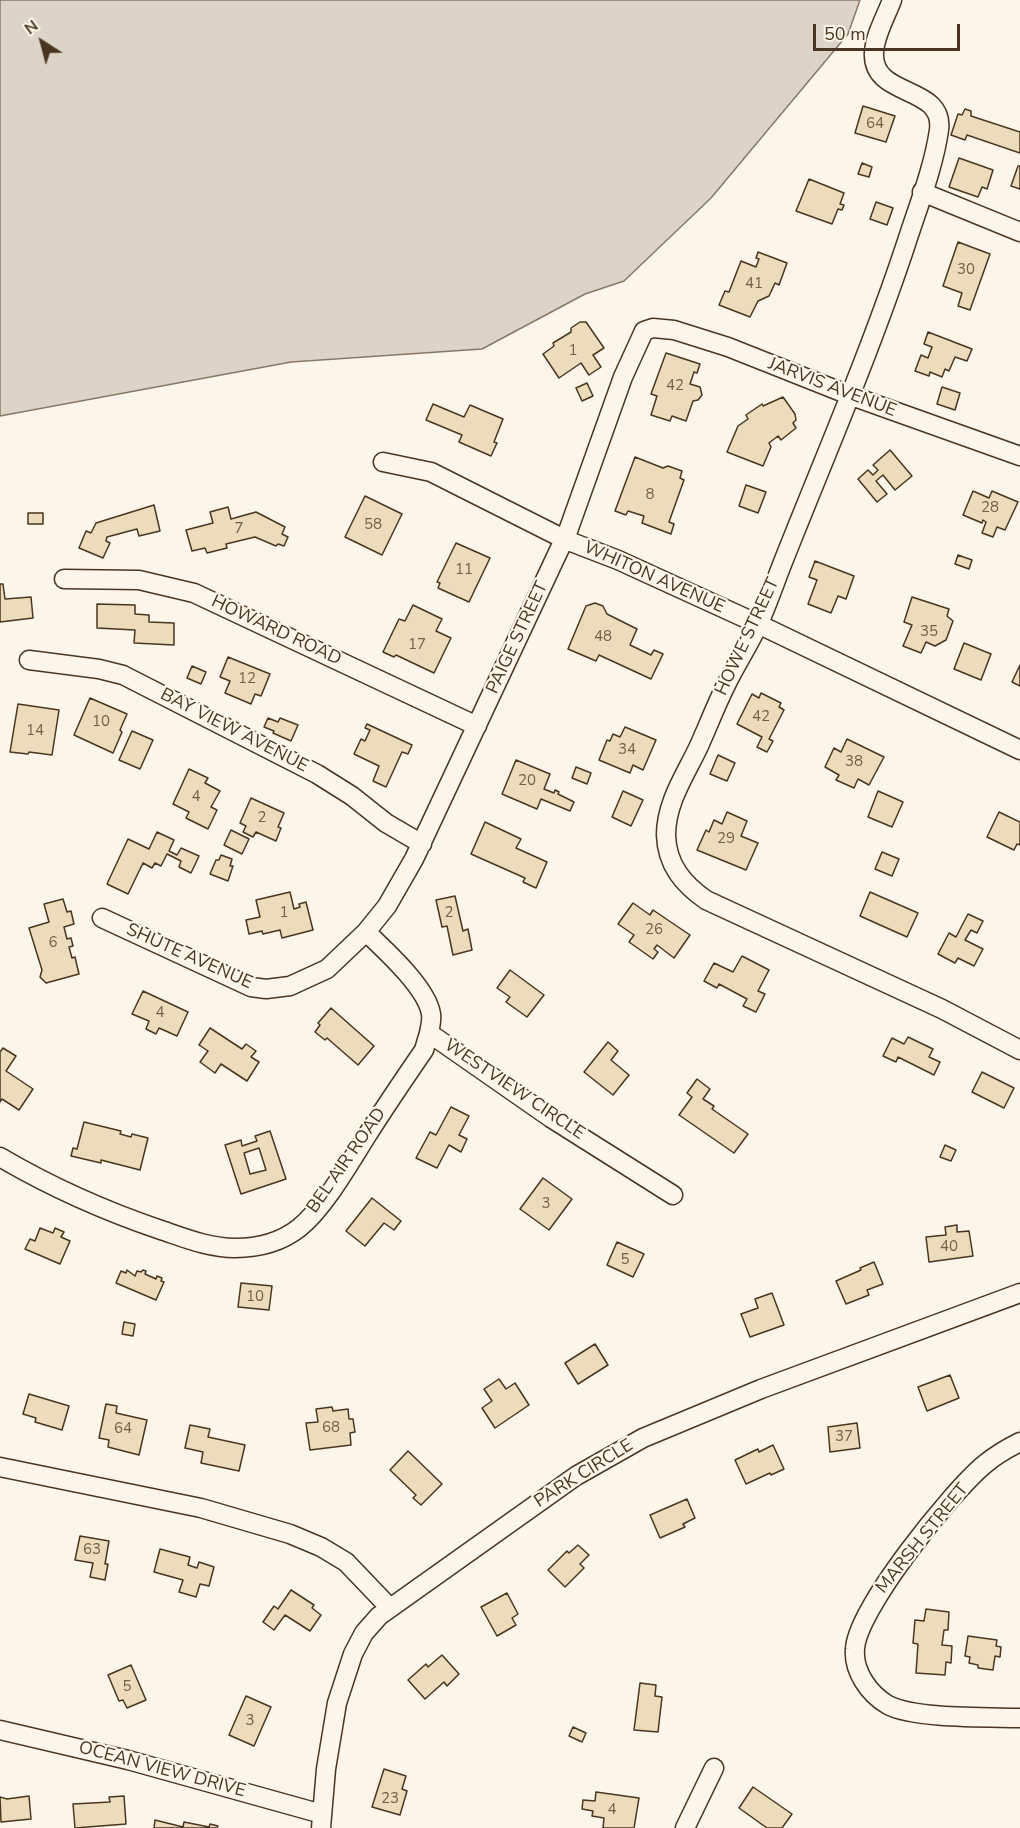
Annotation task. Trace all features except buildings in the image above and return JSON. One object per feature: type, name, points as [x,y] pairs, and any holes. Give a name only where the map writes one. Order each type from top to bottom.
[{"type":"street","name":"HOWE STREET","points":[[892,0],[876,43],[875,63],[884,79],[895,87],[930,103],[936,110],[939,129],[922,192],[898,268],[849,396],[758,624],[726,684],[670,807],[666,836],[669,857],[677,872],[687,887],[706,900],[942,1009],[1020,1050]]},
{"type":"street","points":[[922,192],[1020,232]]},
{"type":"street","name":"JARVIS AVENUE","points":[[644,331],[653,328],[674,330],[728,347],[849,396],[1020,456]]},
{"type":"street","name":"PAIGE STREET","points":[[366,932],[387,906],[422,844],[564,539],[600,446],[623,377],[644,331]]},
{"type":"street","name":"WHITON AVENUE","points":[[382,462],[432,472],[564,539],[618,560],[758,624],[1020,750]]},
{"type":"street","name":"HOWARD ROAD","points":[[64,579],[139,580],[194,593],[477,726]]},
{"type":"street","name":"BAY VIEW AVENUE","points":[[29,660],[99,669],[123,675],[317,774],[352,796],[386,823],[422,844]]},
{"type":"street","name":"SHUTE AVENUE","points":[[102,918],[251,987],[266,988],[290,986],[327,969],[366,932]]},
{"type":"street","name":"WESTVIEW CIRCLE","points":[[366,932],[393,958],[423,994],[431,1014],[429,1034],[551,1118],[673,1194]]},
{"type":"street","name":"BEL AIR ROAD","points":[[0,1157],[54,1186],[111,1212],[201,1244],[235,1248],[262,1245],[284,1238],[314,1213],[344,1172],[424,1050],[429,1034]]},
{"type":"street","name":"PARK CIRCLE","points":[[322,1821],[326,1769],[337,1703],[353,1654],[364,1633],[379,1616],[576,1476],[643,1438],[761,1389],[1020,1293]]},
{"type":"street","name":"MARSH STREET","points":[[1020,1442],[984,1464],[921,1536],[875,1599],[857,1636],[855,1648],[855,1662],[859,1673],[872,1692],[888,1705],[899,1709],[935,1714],[1020,1718]]},
{"type":"street","points":[[0,1467],[201,1508],[291,1534],[321,1547],[346,1562],[390,1608]]},
{"type":"street","name":"OCEAN VIEW DRIVE","points":[[0,1730],[128,1760],[322,1821]]},
{"type":"street","points":[[685,1828],[714,1768]]},
{"type":"shaded area","points":[[0,0],[860,0],[848,34],[711,198],[624,281],[585,294],[482,349],[291,362],[0,416]]}]
